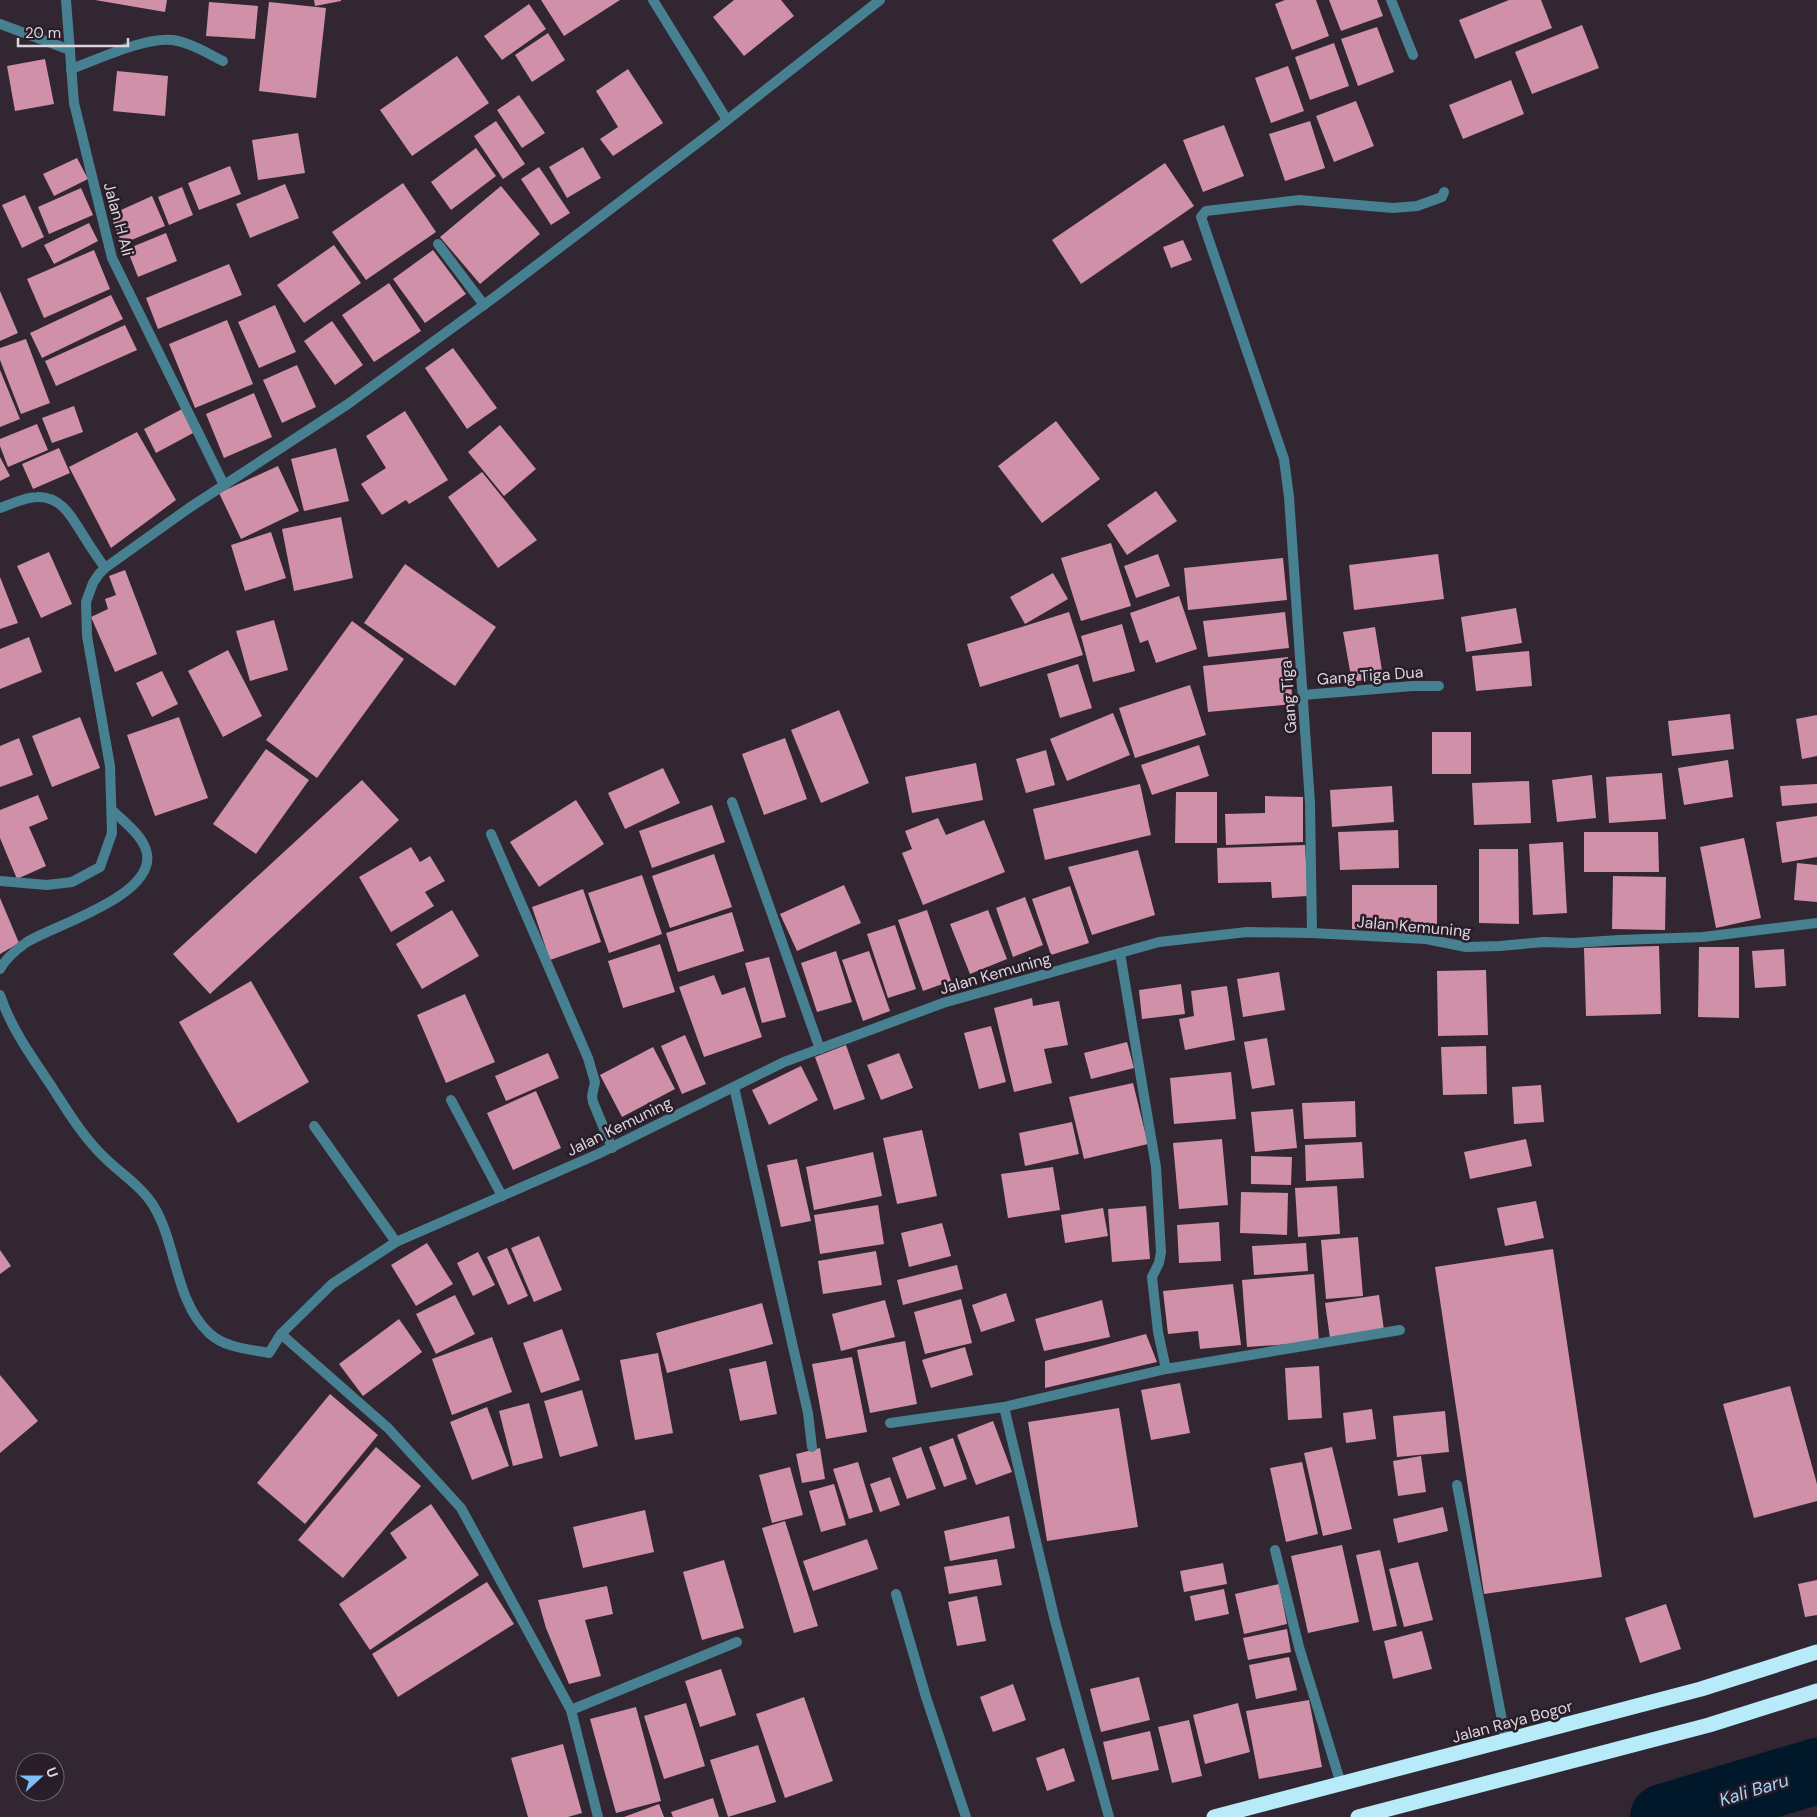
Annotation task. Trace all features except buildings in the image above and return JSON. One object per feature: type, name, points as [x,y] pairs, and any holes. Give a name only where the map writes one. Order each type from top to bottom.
[{"type":"highway","name":"Jalan Raya Bogor","points":[[1214,1817],[1701,1689],[1817,1652]]},
{"type":"highway","points":[[1358,1817],[1709,1725],[1817,1691]]},
{"type":"street","name":"Jalan H Ali","points":[[66,0],[74,102],[112,258],[224,484]]},
{"type":"street","points":[[654,0],[727,120]]},
{"type":"street","points":[[0,881],[47,885],[72,882],[100,867],[112,833],[110,766],[87,636],[86,602],[93,583],[104,568],[224,484],[348,404],[484,305],[727,120],[880,0]]},
{"type":"street","points":[[1391,0],[1413,55]]},
{"type":"street","points":[[0,24],[70,50]]},
{"type":"street","points":[[71,69],[143,43],[171,40],[191,45],[223,61]]},
{"type":"street","name":"Gang Tiga","points":[[1312,933],[1310,803],[1289,497],[1284,459],[1201,220],[1202,213],[1206,210],[1299,200],[1393,208],[1418,206],[1442,197],[1444,192]]},
{"type":"street","points":[[438,244],[484,305]]},
{"type":"street","points":[[0,508],[25,498],[37,496],[51,499],[71,515],[104,568]]},
{"type":"street","name":"Gang Tiga Dua","points":[[1303,695],[1413,686],[1439,686]]},
{"type":"street","points":[[732,802],[820,1049]]},
{"type":"street","points":[[0,969],[12,953],[27,942],[102,906],[138,882],[144,870],[147,855],[140,838],[112,810]]},
{"type":"street","points":[[491,834],[591,1066],[595,1082],[592,1096],[593,1102],[612,1148]]},
{"type":"street","name":"Jalan Kemuning","points":[[0,995],[19,1037],[79,1128],[104,1157],[141,1191],[152,1204],[165,1229],[178,1274],[197,1318],[208,1332],[222,1342],[269,1353],[281,1334],[332,1284],[396,1242],[612,1148],[784,1062],[943,1003],[1159,942],[1247,932],[1312,933],[1426,939],[1466,947],[1544,942],[1574,943],[1703,937],[1817,923]]},
{"type":"street","points":[[1120,953],[1156,1167],[1161,1252],[1159,1263],[1152,1277],[1158,1332],[1166,1369]]},
{"type":"street","points":[[734,1087],[808,1413],[812,1447]]},
{"type":"street","points":[[451,1100],[502,1196]]},
{"type":"street","points":[[314,1126],[396,1242]]},
{"type":"street","points":[[890,1423],[1004,1407],[1166,1369],[1400,1330]]},
{"type":"street","points":[[281,1334],[388,1428],[461,1508],[571,1710],[598,1817]]},
{"type":"street","points":[[1004,1407],[1055,1622],[1108,1817]]},
{"type":"street","points":[[1458,1485],[1506,1741]]},
{"type":"street","points":[[1274,1550],[1299,1648],[1341,1784]]},
{"type":"street","points":[[896,1594],[926,1696],[966,1817]]},
{"type":"street","points":[[571,1710],[737,1642]]},
{"type":"waterway","name":"Kali Baru","points":[[1663,1817],[1817,1771]]}]
